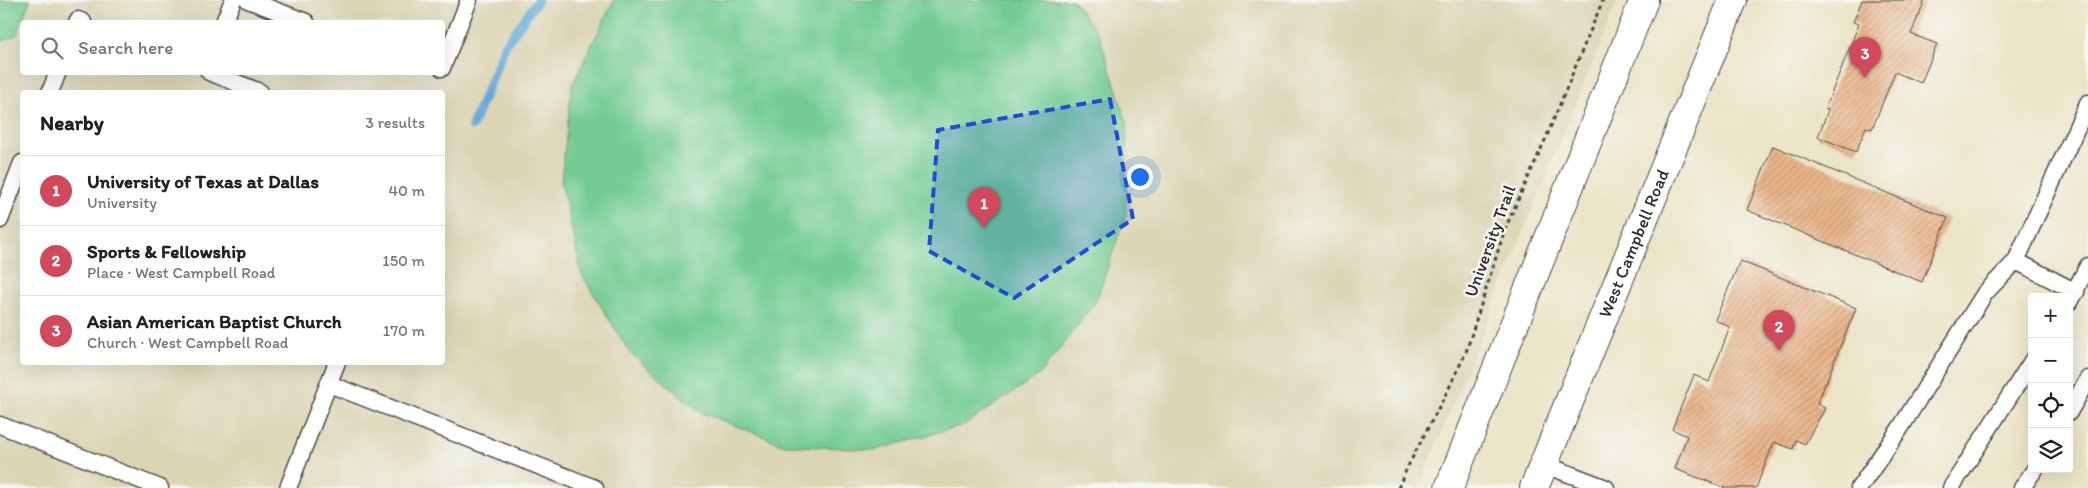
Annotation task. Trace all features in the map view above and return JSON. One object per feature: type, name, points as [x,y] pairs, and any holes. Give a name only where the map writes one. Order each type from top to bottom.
[{"type":"main road","points":[[1449,488],[1644,0]]},
{"type":"main road","name":"West Campbell Road","points":[[1538,476],[1733,0]]},
{"type":"lane","points":[[225,20],[233,0]]},
{"type":"lane","points":[[248,0],[301,20]]},
{"type":"lane","points":[[445,60],[469,0]]},
{"type":"lane","points":[[51,90],[57,75]]},
{"type":"lane","points":[[217,75],[255,90]]},
{"type":"lane","points":[[1859,488],[1899,430],[1985,293],[2016,261],[2088,103]]},
{"type":"lane","points":[[0,220],[20,168]]},
{"type":"lane","points":[[2016,261],[2066,293]]},
{"type":"lane","points":[[2073,295],[2088,266]]},
{"type":"lane","points":[[288,488],[337,365]]},
{"type":"lane","points":[[1951,488],[2028,367]]},
{"type":"lane","points":[[2073,405],[2088,379]]},
{"type":"lane","points":[[329,384],[595,488]]},
{"type":"lane","points":[[0,425],[160,488]]},
{"type":"lane","points":[[2022,488],[2032,473]]},
{"type":"lane","points":[[1538,476],[1606,488]]},
{"type":"path","name":"University Trail","points":[[1398,488],[1466,352],[1505,230],[1546,138],[1603,0]]},
{"type":"highlighted area","points":[[1110,99],[1133,219],[1014,298],[929,251],[938,130]]},
{"type":"shaded area","points":[[0,0],[1618,0],[1419,488],[0,488]]},
{"type":"green space","points":[[0,0],[30,0],[23,20],[20,20],[17,35],[0,42]]},
{"type":"green space","points":[[614,0],[1073,0],[1099,35],[1127,122],[1126,214],[1096,301],[1040,374],[964,425],[876,450],[785,445],[700,412],[630,353],[582,275],[561,181],[572,85]]},
{"type":"building","points":[[1862,0],[1925,0],[1911,34],[1937,44],[1921,83],[1895,72],[1872,129],[1866,127],[1856,152],[1818,137],[1828,110],[1825,109],[1859,24],[1853,22]]},
{"type":"building","points":[[1773,146],[1948,218],[1922,282],[1747,210]]},
{"type":"building","points":[[1740,261],[1856,308],[1817,404],[1825,408],[1805,444],[1796,440],[1793,449],[1774,442],[1756,488],[1725,488],[1675,469],[1687,436],[1672,429],[1694,375],[1709,382],[1730,327],[1715,320]]},
{"type":"waterway","points":[[472,126],[506,44],[538,0]]},
{"type":"place","name":"Asian American Baptist Church","points":[[1865,78]]},
{"type":"place","name":"University of Texas at Dallas","points":[[984,228]]},
{"type":"place","name":"Sports & Fellowship","points":[[1779,351]]}]
